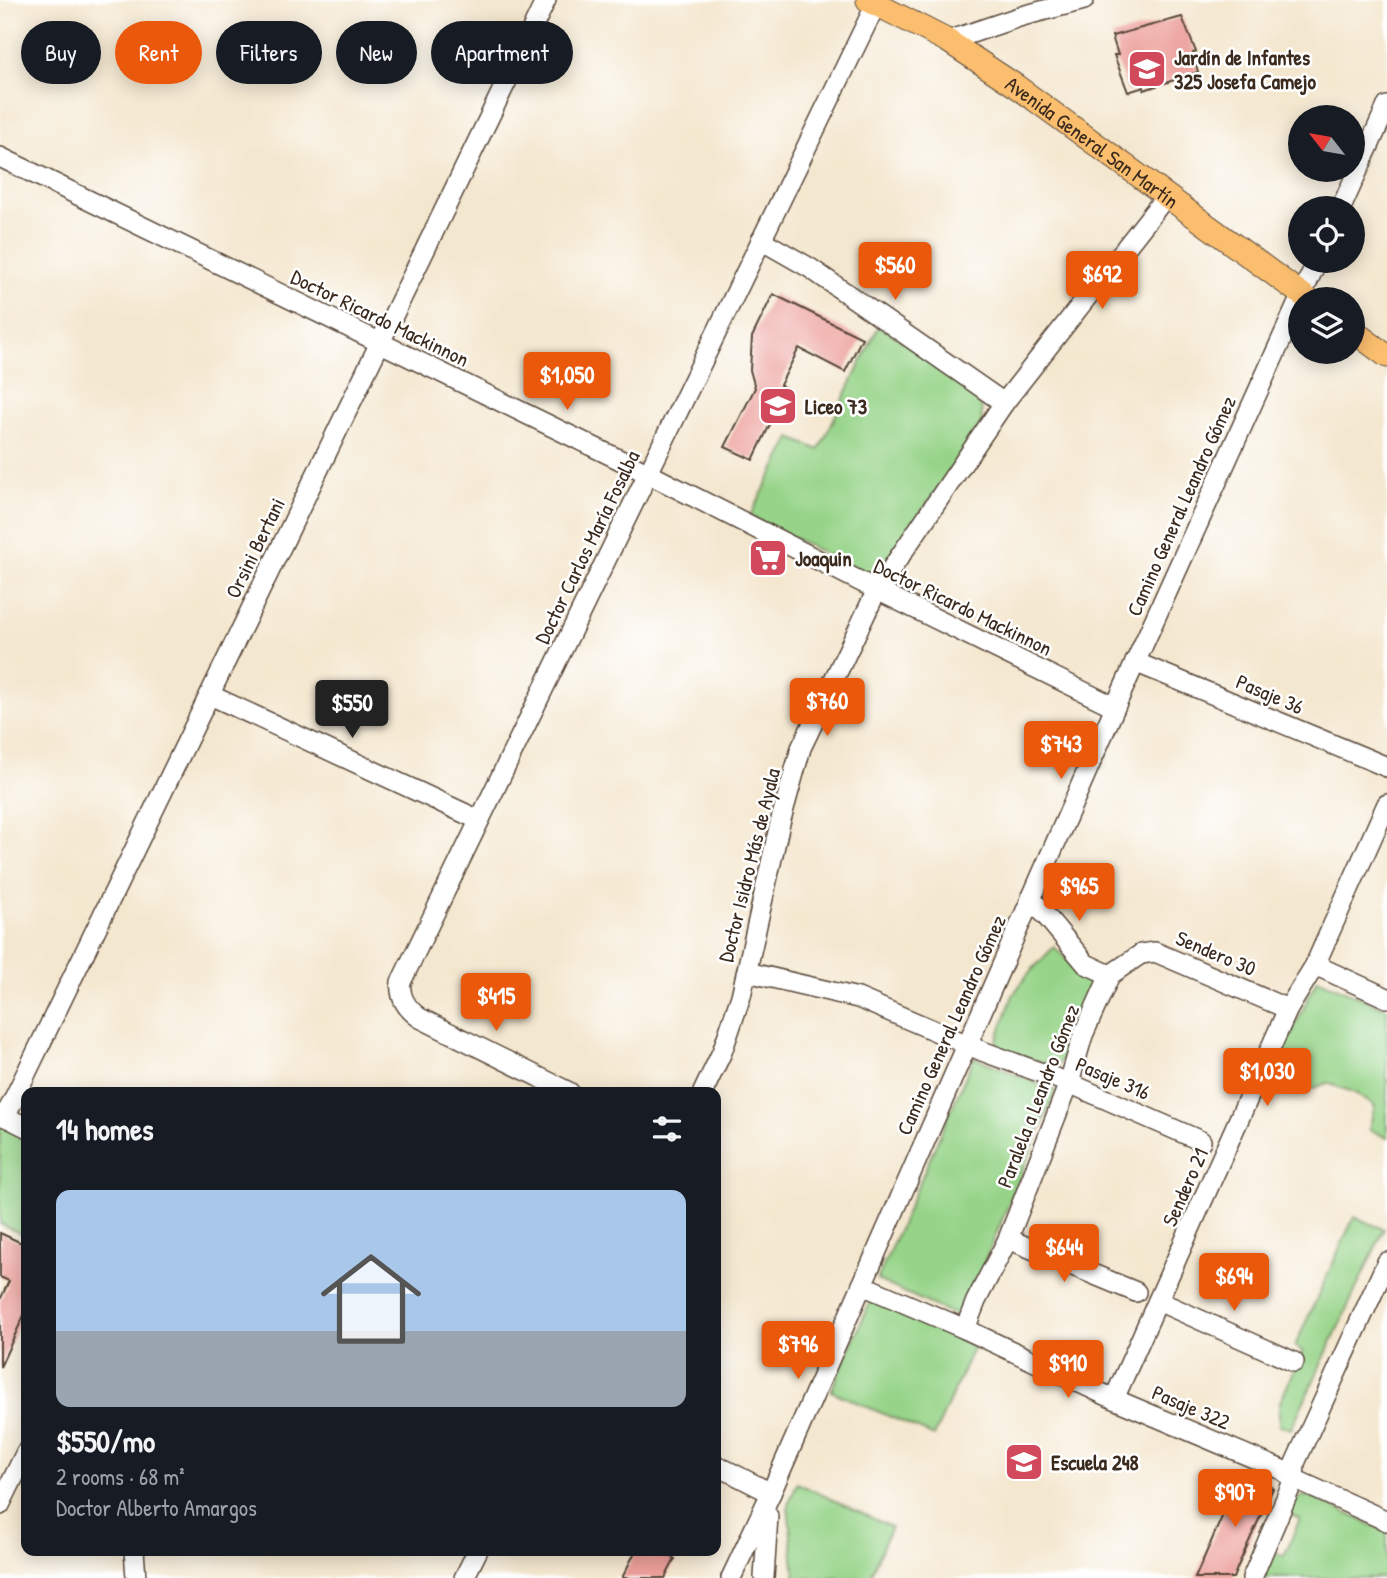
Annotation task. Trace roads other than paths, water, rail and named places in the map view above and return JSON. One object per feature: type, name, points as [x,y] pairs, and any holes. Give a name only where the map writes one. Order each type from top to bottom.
[{"type":"main road","name":"Avenida General San Martín","points":[[872,2],[948,41],[1167,195],[1291,287]]},
{"type":"main road","points":[[1365,340],[1387,356]]},
{"type":"street","name":"Orsini Bertani","points":[[3,1115],[210,695],[378,342],[546,0]]},
{"type":"street","points":[[948,41],[1022,16],[1084,0]]},
{"type":"street","name":"Doctor Carlos María Fosalba","points":[[559,1087],[420,1018],[402,998],[401,982],[649,474],[872,2]]},
{"type":"street","points":[[1346,196],[1387,106]]},
{"type":"street","name":"Doctor Ricardo Mackinnon","points":[[0,157],[649,474],[1115,707]]},
{"type":"street","name":"Doctor Isidro Más de Ayala","points":[[704,1087],[722,1052],[734,1018],[780,823],[801,748],[877,590],[1004,403],[1167,195]]},
{"type":"street","points":[[761,240],[810,268],[1004,403]]},
{"type":"street","name":"Camino General Leandro Gómez","points":[[731,1578],[771,1493],[1135,662],[1288,334]]},
{"type":"street","name":"Pasaje 36","points":[[1135,662],[1387,767]]},
{"type":"street","points":[[210,695],[479,820]]},
{"type":"street","name":"Sendero 21","points":[[1114,1399],[1288,1009],[1315,965],[1387,804]]},
{"type":"street","points":[[1031,898],[1086,964],[1110,975]]},
{"type":"street","name":"Sendero 30","points":[[1127,962],[1141,954],[1155,952],[1288,1009]]},
{"type":"street","name":"Paralela a Leandro Gómez","points":[[965,1329],[1008,1238],[1069,1083],[1083,1035],[1110,975],[1127,962]]},
{"type":"street","points":[[1315,965],[1387,998]]},
{"type":"street","name":"Pasaje 316","points":[[747,972],[858,998],[967,1045],[1069,1083],[1201,1141]]},
{"type":"street","points":[[3,1115],[21,1124]]},
{"type":"street","points":[[1008,1238],[1136,1292]]},
{"type":"street","points":[[1252,1578],[1294,1479],[1296,1464],[1386,1268]]},
{"type":"street","name":"Pasaje 322","points":[[862,1285],[965,1329],[1114,1399],[1282,1470],[1294,1479],[1387,1521]]},
{"type":"street","points":[[1158,1301],[1294,1362]]},
{"type":"street","points":[[0,1505],[21,1462]]},
{"type":"street","points":[[721,1468],[771,1493],[765,1539],[764,1578]]},
{"type":"street","points":[[134,1556],[136,1578]]},
{"type":"street","points":[[464,1578],[475,1556]]},
{"type":"place","name":"Jardín de Infantes 325 Josefa Camejo","points":[[1147,69]]},
{"type":"place","name":"Liceo 73","points":[[778,406]]},
{"type":"place","name":"Joaquin","points":[[768,558]]},
{"type":"place","name":"Escuela 248","points":[[1024,1462]]}]
